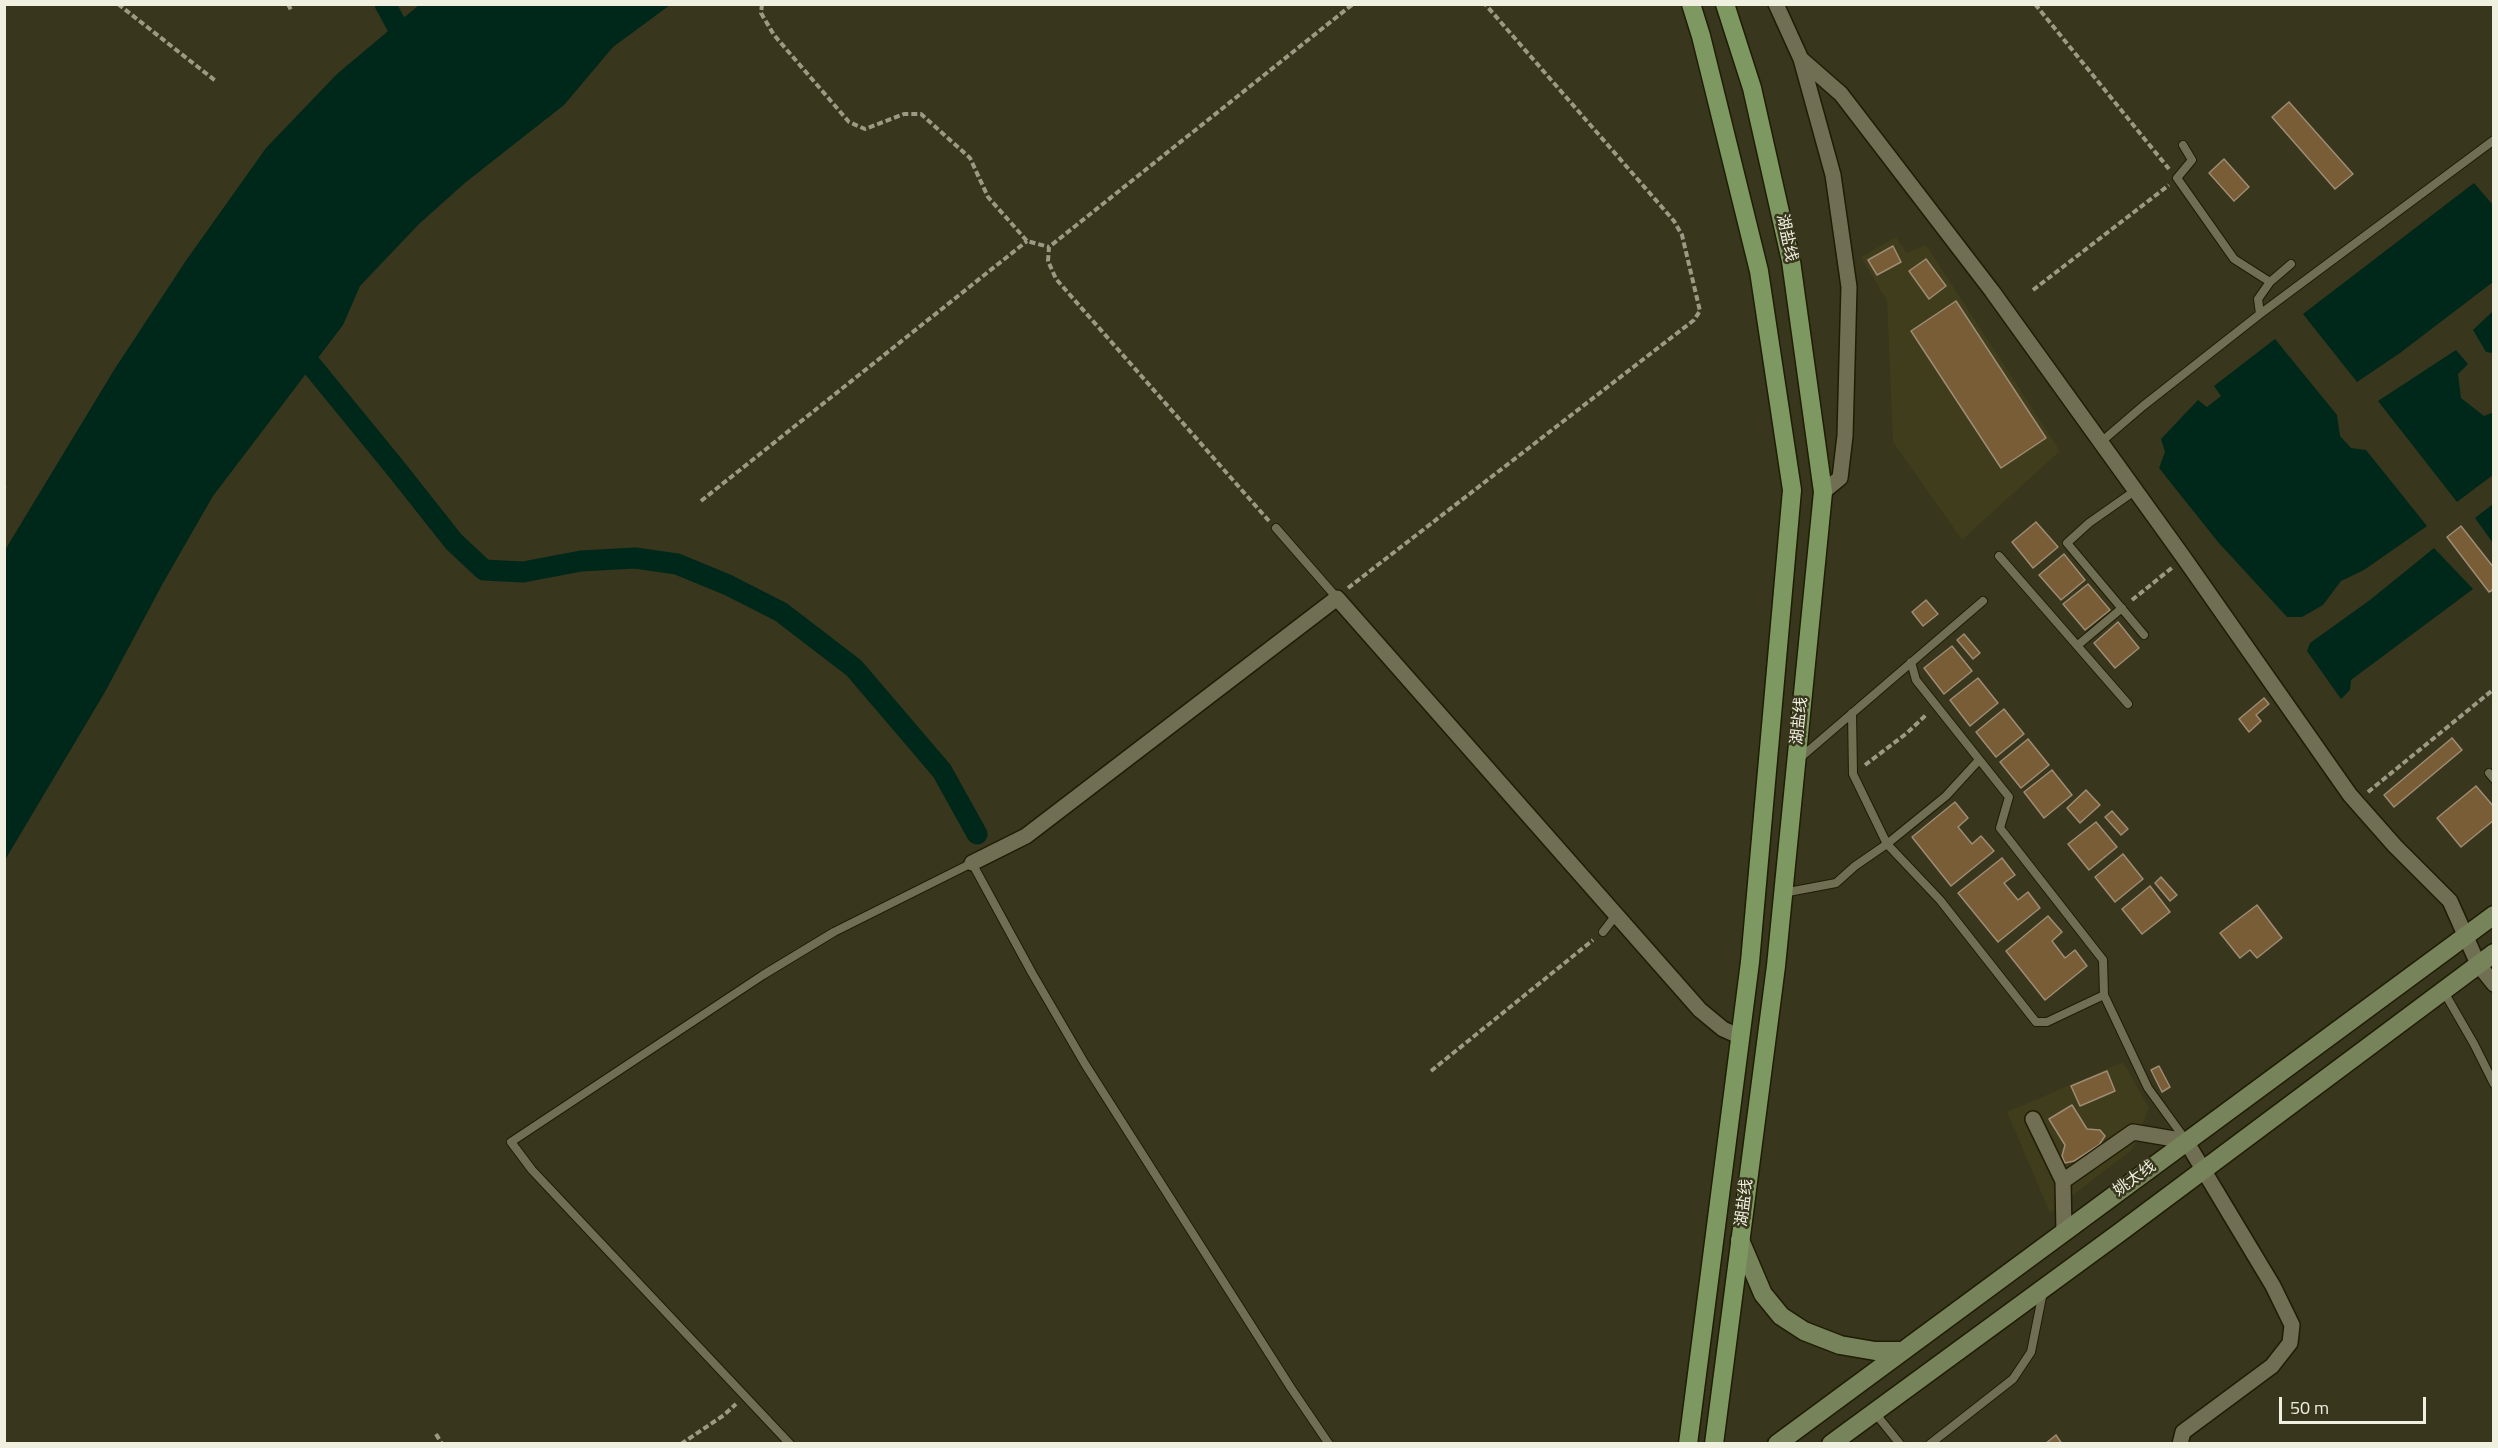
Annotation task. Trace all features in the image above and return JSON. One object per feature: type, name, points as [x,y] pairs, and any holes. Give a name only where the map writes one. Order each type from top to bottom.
[{"type":"main road","name":"湖盐线","points":[[1688,1443],[1750,962],[1792,490],[1759,271],[1714,86],[1691,4]]},
{"type":"main road","name":"湖盐线","points":[[1714,1443],[1776,966],[1823,492],[1791,261],[1752,88],[1725,4]]},
{"type":"main road","name":"姚太线","points":[[1778,1443],[2493,915]]},
{"type":"main road","name":"姚太线","points":[[1837,1441],[2493,953]]},
{"type":"main road","points":[[1740,1240],[1763,1294],[1781,1316],[1804,1331],[1840,1345],[1875,1351],[1903,1351]]},
{"type":"street","points":[[1776,4],[1801,59],[1833,175],[1849,287],[1845,436],[1840,478],[1823,492]]},
{"type":"street","points":[[1801,59],[1841,94],[1992,291],[2102,442],[2356,802],[2395,846],[2451,901],[2478,964],[2493,984]]},
{"type":"street","points":[[972,863],[1026,836],[1337,597],[1700,1010],[1724,1029],[1740,1037]]},
{"type":"street","points":[[2033,1119],[2063,1181],[2064,1232]]},
{"type":"street","points":[[2063,1181],[2133,1132],[2186,1141],[2273,1286],[2292,1325],[2290,1343],[2272,1366],[2183,1432],[2180,1443]]},
{"type":"lane","points":[[2102,442],[2143,406],[2260,314],[2493,140]]},
{"type":"lane","points":[[2183,145],[2192,160],[2177,178],[2234,259],[2270,282]]},
{"type":"lane","points":[[2260,314],[2258,299],[2270,282],[2291,264]]},
{"type":"lane","points":[[2136,490],[2089,523],[2067,543],[2144,634]]},
{"type":"lane","points":[[1276,528],[1337,597]]},
{"type":"lane","points":[[1999,556],[2128,704]]},
{"type":"lane","points":[[1796,760],[1983,601]]},
{"type":"lane","points":[[2078,645],[2122,608]]},
{"type":"lane","points":[[1911,662],[1916,680],[2009,797],[2000,828],[2103,960],[2104,995],[2148,1089],[2186,1141]]},
{"type":"lane","points":[[1852,713],[1853,774],[1887,844],[1940,900],[2036,1022],[2047,1022],[2104,995]]},
{"type":"lane","points":[[1783,893],[1836,883],[1946,796],[1979,760]]},
{"type":"lane","points":[[790,1443],[532,1170],[511,1142],[763,975],[834,932],[972,863],[1085,1064],[1291,1388],[1329,1443]]},
{"type":"lane","points":[[1603,932],[1617,915]]},
{"type":"lane","points":[[2443,990],[2474,1044],[2493,1084]]},
{"type":"lane","points":[[1930,1443],[2013,1379],[2031,1352],[2043,1288]]},
{"type":"lane","points":[[1874,1412],[1900,1443]]},
{"type":"path","points":[[118,4],[217,82]]},
{"type":"path","points":[[288,4],[292,12]]},
{"type":"path","points":[[762,4],[761,13],[774,35],[849,122],[865,129],[904,114],[921,114],[970,158],[988,197],[1027,241],[1048,247]]},
{"type":"path","points":[[1048,247],[1353,4]]},
{"type":"path","points":[[1337,597],[1694,320],[1700,310],[1682,235],[1674,221],[1485,4]]},
{"type":"path","points":[[2033,290],[2177,178],[2035,4]]},
{"type":"path","points":[[701,501],[1027,241]]},
{"type":"path","points":[[1048,247],[1048,261],[1056,279],[1276,528]]},
{"type":"path","points":[[2122,608],[2184,558]]},
{"type":"path","points":[[2356,802],[2493,689]]},
{"type":"path","points":[[1853,774],[1907,733],[1936,706]]},
{"type":"path","points":[[1431,1071],[1603,932]]},
{"type":"path","points":[[681,1443],[724,1415],[745,1397]]},
{"type":"path","points":[[436,1434],[442,1443]]},
{"type":"shaded area","points":[[419,5],[670,5],[613,47],[564,105],[466,182],[419,224],[360,286],[343,325],[213,496],[163,583],[105,692],[5,860],[5,550],[114,370],[185,262],[266,148],[337,74]]},
{"type":"shaded area","points":[[2474,183],[2493,205],[2493,282],[2400,353],[2357,382],[2303,314]]},
{"type":"shaded area","points":[[1896,237],[1907,253],[1926,245],[2060,451],[1962,540],[1893,442],[1887,301],[1861,257]]},
{"type":"shaded area","points":[[2493,311],[2493,353],[2486,352],[2473,330]]},
{"type":"shaded area","points":[[2275,339],[2337,415],[2340,436],[2351,448],[2366,450],[2427,526],[2364,570],[2341,581],[2323,605],[2302,617],[2287,617],[2218,542],[2159,468],[2165,452],[2161,439],[2198,400],[2207,407],[2221,396],[2214,386]]},
{"type":"shaded area","points":[[2456,350],[2468,364],[2458,374],[2461,398],[2484,416],[2494,412],[2493,475],[2457,502],[2378,401]]},
{"type":"shaded area","points":[[2493,504],[2493,543],[2475,518]]},
{"type":"shaded area","points":[[2434,548],[2473,589],[2351,680],[2350,690],[2341,699],[2307,651],[2310,643],[2370,600]]},
{"type":"shaded area","points":[[2123,1062],[2149,1108],[2133,1149],[2050,1213],[2007,1112]]},
{"type":"building","points":[[2289,102],[2353,174],[2335,189],[2272,117]]},
{"type":"building","points":[[2224,159],[2249,187],[2234,201],[2209,173]]},
{"type":"building","points":[[1893,246],[1901,262],[1877,275],[1868,260]]},
{"type":"building","points":[[1926,259],[1946,286],[1929,299],[1909,271]]},
{"type":"building","points":[[1956,301],[2046,438],[2001,468],[1911,331]]},
{"type":"building","points":[[2036,522],[2058,547],[2033,568],[2012,542]]},
{"type":"building","points":[[2461,526],[2494,568],[2494,589],[2489,592],[2447,537]]},
{"type":"building","points":[[2064,554],[2085,580],[2061,600],[2039,575]]},
{"type":"building","points":[[2088,584],[2110,610],[2085,630],[2063,604]]},
{"type":"building","points":[[1926,600],[1938,614],[1923,626],[1912,612]]},
{"type":"building","points":[[2118,622],[2139,648],[2115,668],[2094,643]]},
{"type":"building","points":[[1964,634],[1980,653],[1973,659],[1957,640]]},
{"type":"building","points":[[1952,646],[1972,671],[1944,694],[1924,668]]},
{"type":"building","points":[[1978,678],[1998,703],[1970,726],[1950,700]]},
{"type":"building","points":[[2264,698],[2269,704],[2256,715],[2261,721],[2249,732],[2239,719]]},
{"type":"building","points":[[2004,709],[2024,734],[1996,757],[1976,732]]},
{"type":"building","points":[[2452,738],[2462,750],[2394,807],[2384,795]]},
{"type":"building","points":[[2028,739],[2049,765],[2021,788],[2000,762]]},
{"type":"building","points":[[2052,770],[2072,795],[2044,818],[2024,792]]},
{"type":"building","points":[[2476,786],[2494,807],[2494,820],[2461,847],[2437,818]]},
{"type":"building","points":[[2086,790],[2100,805],[2080,823],[2067,808]]},
{"type":"building","points":[[1955,802],[1968,818],[1958,827],[1972,844],[1981,836],[1994,851],[1951,886],[1912,837]]},
{"type":"building","points":[[2112,811],[2128,829],[2121,835],[2105,817]]},
{"type":"building","points":[[2096,822],[2117,847],[2089,870],[2068,844]]},
{"type":"building","points":[[2123,854],[2143,879],[2115,902],[2095,877]]},
{"type":"building","points":[[2002,858],[2015,875],[2004,883],[2018,900],[2028,892],[2040,908],[1998,942],[1958,893]]},
{"type":"building","points":[[2161,877],[2177,895],[2170,901],[2155,883]]},
{"type":"building","points":[[2150,886],[2170,912],[2142,934],[2122,909]]},
{"type":"building","points":[[2257,905],[2282,938],[2257,958],[2250,950],[2240,958],[2220,933]]},
{"type":"building","points":[[2048,916],[2062,932],[2052,941],[2065,958],[2075,950],[2087,966],[2045,1000],[2006,951]]},
{"type":"building","points":[[2159,1066],[2170,1087],[2162,1092],[2151,1070]]},
{"type":"building","points":[[2107,1071],[2115,1091],[2080,1106],[2071,1086]]},
{"type":"building","points":[[2072,1105],[2087,1129],[2100,1130],[2105,1136],[2099,1145],[2074,1161],[2065,1163],[2062,1156],[2065,1145],[2049,1119]]},
{"type":"building","points":[[2056,1435],[2062,1444],[2045,1444]]},
{"type":"waterway","points":[[385,4],[409,48]]},
{"type":"waterway","points":[[294,347],[312,366],[454,542],[484,570],[523,572],[581,561],[635,558],[677,564],[728,585],[781,612],[854,668],[942,771],[977,834]]}]
